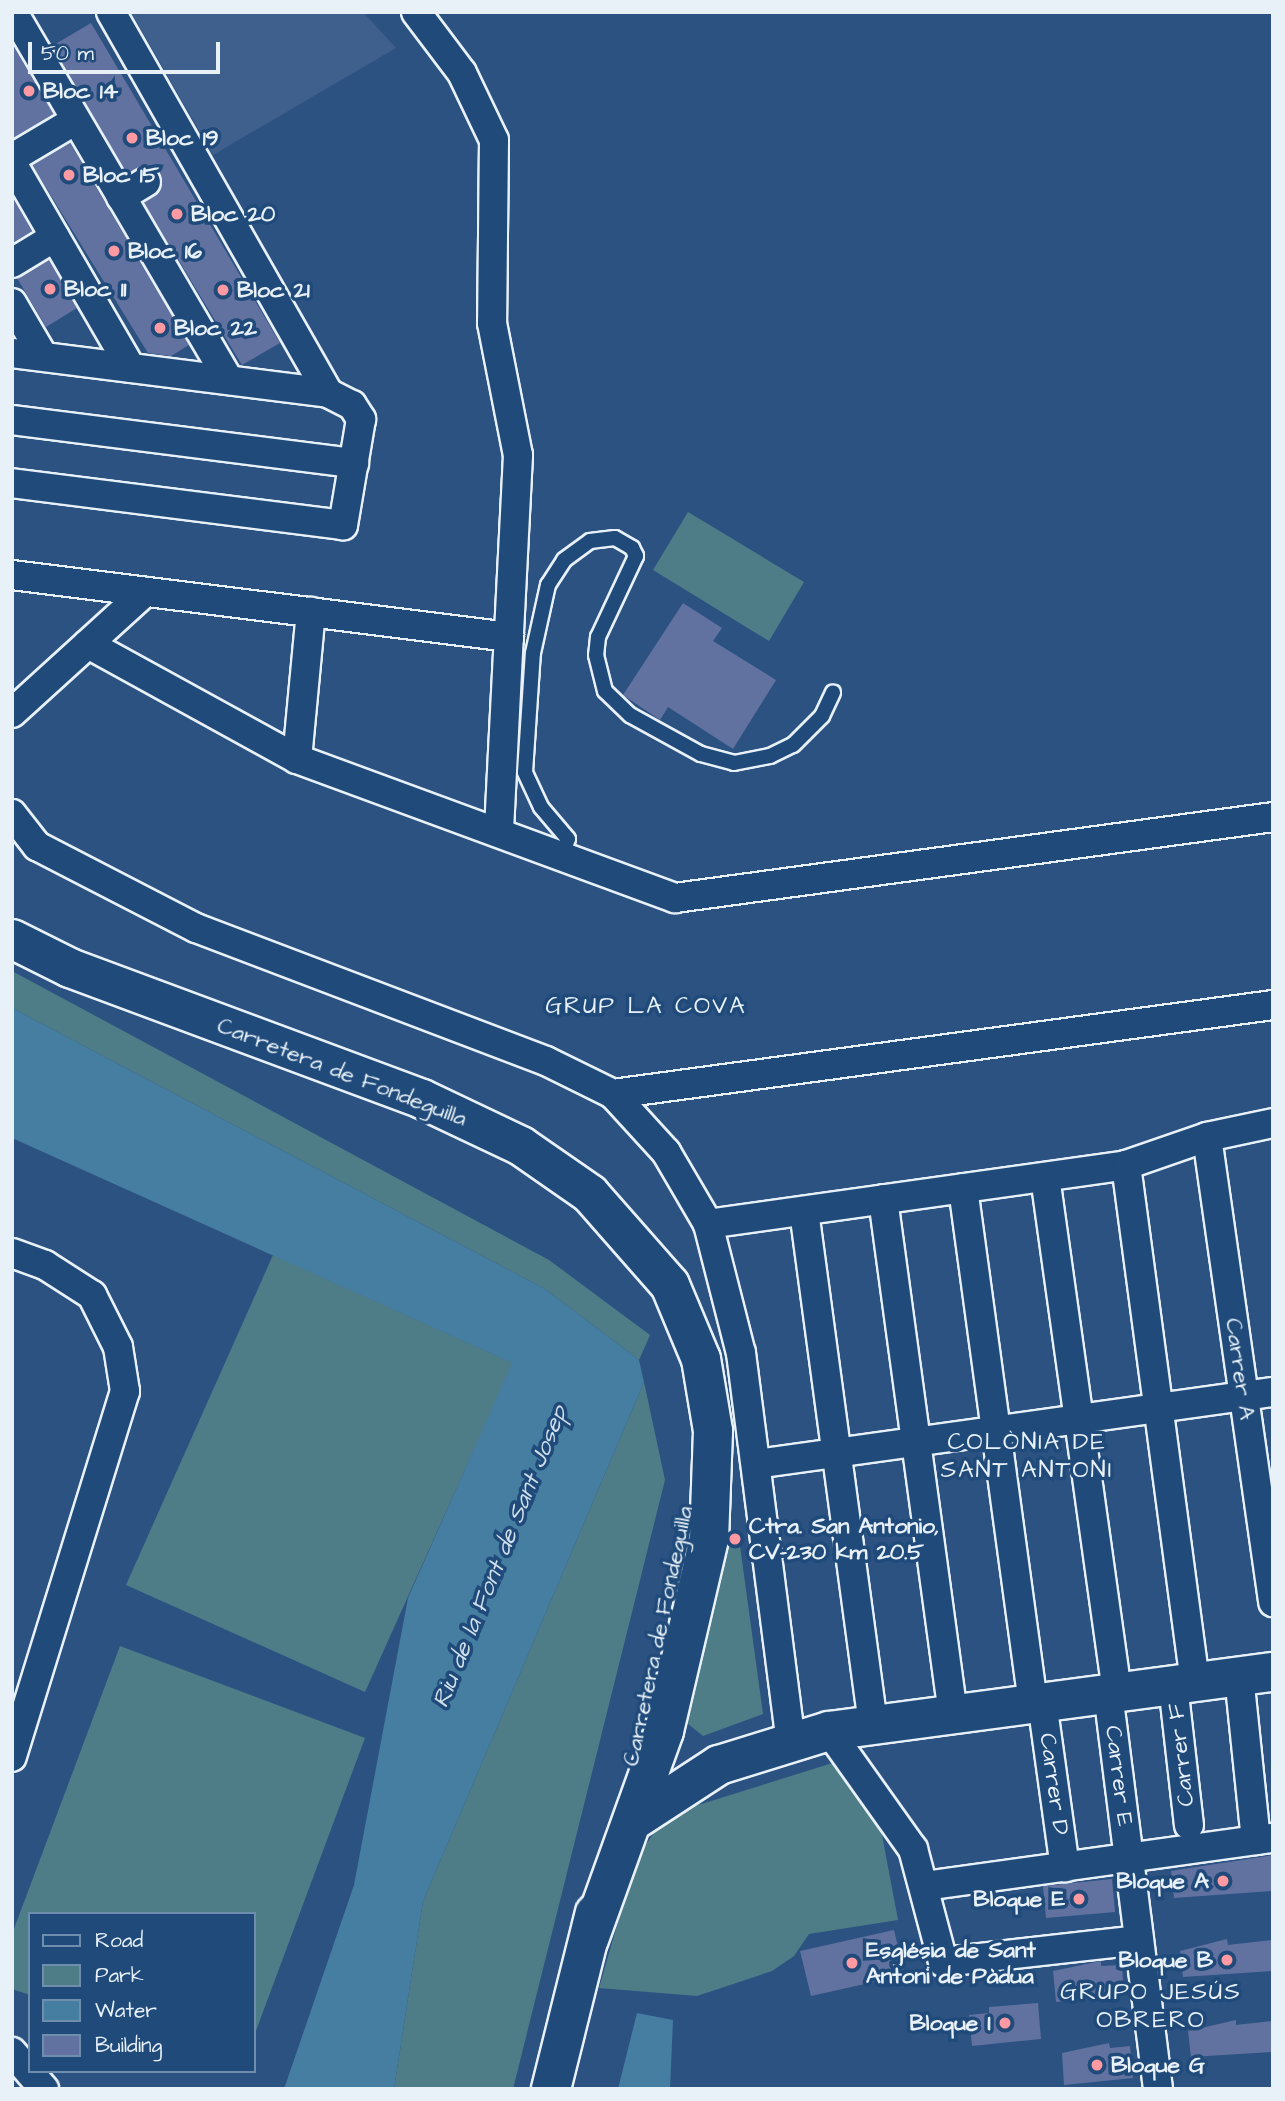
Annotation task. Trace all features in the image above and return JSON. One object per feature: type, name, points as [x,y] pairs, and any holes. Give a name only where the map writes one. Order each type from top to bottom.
[{"type":"main road","name":"Carretera de Fondeguilla","points":[[12,939],[70,968],[422,1099],[521,1146],[590,1194],[639,1253],[670,1285],[701,1359],[713,1431],[709,1539],[675,1760],[589,1939]]},
{"type":"main road","name":"Carretera de Fondeguilla","points":[[639,1253],[685,1367],[695,1434],[686,1524],[664,1626],[668,1657],[647,1731],[675,1760]]},
{"type":"main road","points":[[675,1760],[791,1742],[830,1731],[873,1724],[1256,1674]]},
{"type":"main road","name":"Carretera de Fondeguilla","points":[[551,2089],[589,1939],[633,1821],[675,1760]]},
{"type":"street","points":[[13,12],[229,380]]},
{"type":"street","points":[[111,12],[328,393]]},
{"type":"street","points":[[416,12],[462,73],[494,140],[492,323],[518,455],[499,833]]},
{"type":"street","points":[[76,120],[12,160],[131,368]]},
{"type":"street","points":[[121,197],[146,182]]},
{"type":"street","points":[[12,263],[55,237]]},
{"type":"street","points":[[12,303],[43,356]]},
{"type":"street","points":[[12,353],[328,393],[352,405],[361,419],[343,524],[12,483]]},
{"type":"street","points":[[12,420],[354,463]]},
{"type":"street","points":[[12,575],[509,637]]},
{"type":"street","points":[[12,713],[145,592]]},
{"type":"street","points":[[297,759],[311,612]]},
{"type":"street","points":[[88,644],[297,759],[675,898],[1273,817]]},
{"type":"street","points":[[12,814],[37,846],[196,928],[546,1061],[613,1094],[666,1152],[708,1224],[741,1353],[791,1742]]},
{"type":"street","points":[[613,1094],[1273,1006]]},
{"type":"street","points":[[708,1224],[1126,1166],[1207,1137],[1272,1127]]},
{"type":"street","name":"Carrer A","points":[[1207,1137],[1273,1602]]},
{"type":"street","name":"Carrer F","points":[[1126,1166],[1158,1408],[1184,1683],[1189,1825]]},
{"type":"street","name":"Carrer E","points":[[1045,1177],[1079,1419],[1158,2089]]},
{"type":"street","name":"Carrer D","points":[[963,1188],[996,1431],[1065,1867]]},
{"type":"street","points":[[883,1199],[953,1714]]},
{"type":"street","points":[[804,1210],[873,1724]]},
{"type":"street","points":[[12,1253],[45,1265],[92,1295],[118,1347],[125,1391],[24,1679],[12,1757]]},
{"type":"street","points":[[756,1464],[1273,1392]]},
{"type":"street","points":[[925,1886],[1265,1839],[1256,1674]]},
{"type":"street","points":[[830,1731],[913,1849],[925,1886],[943,1962],[1139,1940]]},
{"type":"street","points":[[12,2052],[28,2070]]},
{"type":"street","points":[[30,2073],[44,2089]]},
{"type":"lane","points":[[562,856],[568,839],[541,807],[525,772],[533,653],[548,585],[564,560],[590,541],[615,538],[632,548],[636,556],[598,637],[596,655],[605,691],[630,715],[701,754],[734,763],[770,756],[793,744],[822,716],[832,692]]},
{"type":"shaded area","points":[[131,12],[363,12],[396,48],[213,155]]},
{"type":"green space","points":[[688,512],[804,582],[769,641],[653,570]]},
{"type":"green space","points":[[12,971],[549,1260],[650,1335],[639,1360],[545,1289],[12,1008]]},
{"type":"green space","points":[[273,1255],[513,1363],[365,1692],[126,1585]]},
{"type":"green space","points":[[644,1382],[665,1480],[513,2089],[394,2089],[423,1901]]},
{"type":"green space","points":[[709,1539],[740,1546],[763,1714],[703,1736],[681,1718]]},
{"type":"green space","points":[[120,1646],[365,1738],[256,2031],[256,1912],[28,1912],[28,1994],[12,1989],[12,1934]]},
{"type":"green space","points":[[839,1761],[882,1835],[898,1920],[809,1934],[794,1956],[772,1971],[697,1996],[599,1988],[636,1859],[666,1815]]},
{"type":"water","name":"Riu de la Font de Sant Josep","points":[[12,1008],[545,1289],[639,1360],[644,1382],[423,1901],[394,2089],[284,2089],[354,1885],[408,1598],[512,1363],[12,1138]]},
{"type":"water","points":[[637,2013],[673,2020],[670,2089],[618,2089]]},
{"type":"building","points":[[91,23],[280,343],[242,365],[144,203],[160,191],[161,174],[146,165],[127,174],[52,46]]},
{"type":"building","name":"Bloc 14","points":[[12,44],[54,114],[12,139]]},
{"type":"building","points":[[70,143],[189,345],[171,356],[148,353],[32,165]]},
{"type":"building","points":[[12,197],[32,231],[12,243]]},
{"type":"building","name":"Bloc 11","points":[[49,260],[77,308],[46,327],[17,278]]},
{"type":"building","points":[[683,603],[722,628],[713,641],[776,680],[733,749],[668,707],[660,720],[623,695]]},
{"type":"building","name":"Bloque A","points":[[1273,1855],[1273,1891],[1174,1898],[1171,1871]]},
{"type":"building","name":"Bloque E","points":[[1112,1879],[1115,1912],[1046,1918],[1043,1886]]},
{"type":"building","name":"Església de Sant Antoni de Pàdua","points":[[894,1930],[905,1975],[811,1996],[800,1951]]},
{"type":"building","name":"Bloque B","points":[[1227,1939],[1228,1945],[1273,1940],[1273,1971],[1183,1977],[1180,1951]]},
{"type":"building","points":[[1101,1961],[1101,1966],[1122,1965],[1124,1996],[1056,2002],[1053,1971]]},
{"type":"building","name":"Bloque I","points":[[1038,2003],[1041,2039],[972,2046],[969,2015],[989,2013],[989,2007]]},
{"type":"building","points":[[1236,2020],[1236,2025],[1273,2021],[1273,2052],[1191,2057],[1188,2031]]},
{"type":"building","name":"Bloque G","points":[[1109,2043],[1110,2048],[1130,2046],[1133,2078],[1064,2085],[1062,2053]]},
{"type":"place","name":"Bloc 14","points":[[29,91]]},
{"type":"place","name":"Bloc 19","points":[[132,138]]},
{"type":"place","name":"Bloc 15","points":[[69,175]]},
{"type":"place","name":"Bloc 20","points":[[177,214]]},
{"type":"place","name":"Bloc 16","points":[[114,251]]},
{"type":"place","name":"Bloc 11","points":[[50,289]]},
{"type":"place","name":"Bloc 21","points":[[223,290]]},
{"type":"place","name":"Bloc 22","points":[[160,328]]},
{"type":"place","name":"Ctra. San Antonio, CV-230 km 20.5","points":[[735,1539]]},
{"type":"place","name":"Bloque A","points":[[1223,1881]]},
{"type":"place","name":"Bloque E","points":[[1079,1899]]},
{"type":"place","name":"Bloque B","points":[[1227,1960]]},
{"type":"place","name":"Església de Sant Antoni de Pàdua","points":[[852,1963]]},
{"type":"place","name":"Bloque I","points":[[1005,2023]]},
{"type":"place","name":"Bloque G","points":[[1097,2065]]},
{"type":"district","name":"GRUP LA COVA","points":[[646,1007]]},
{"type":"district","name":"COLÒNIA DE SANT ANTONI","points":[[1027,1457]]},
{"type":"district","name":"GRUPO JESÚS OBRERO","points":[[1151,2007]]}]
